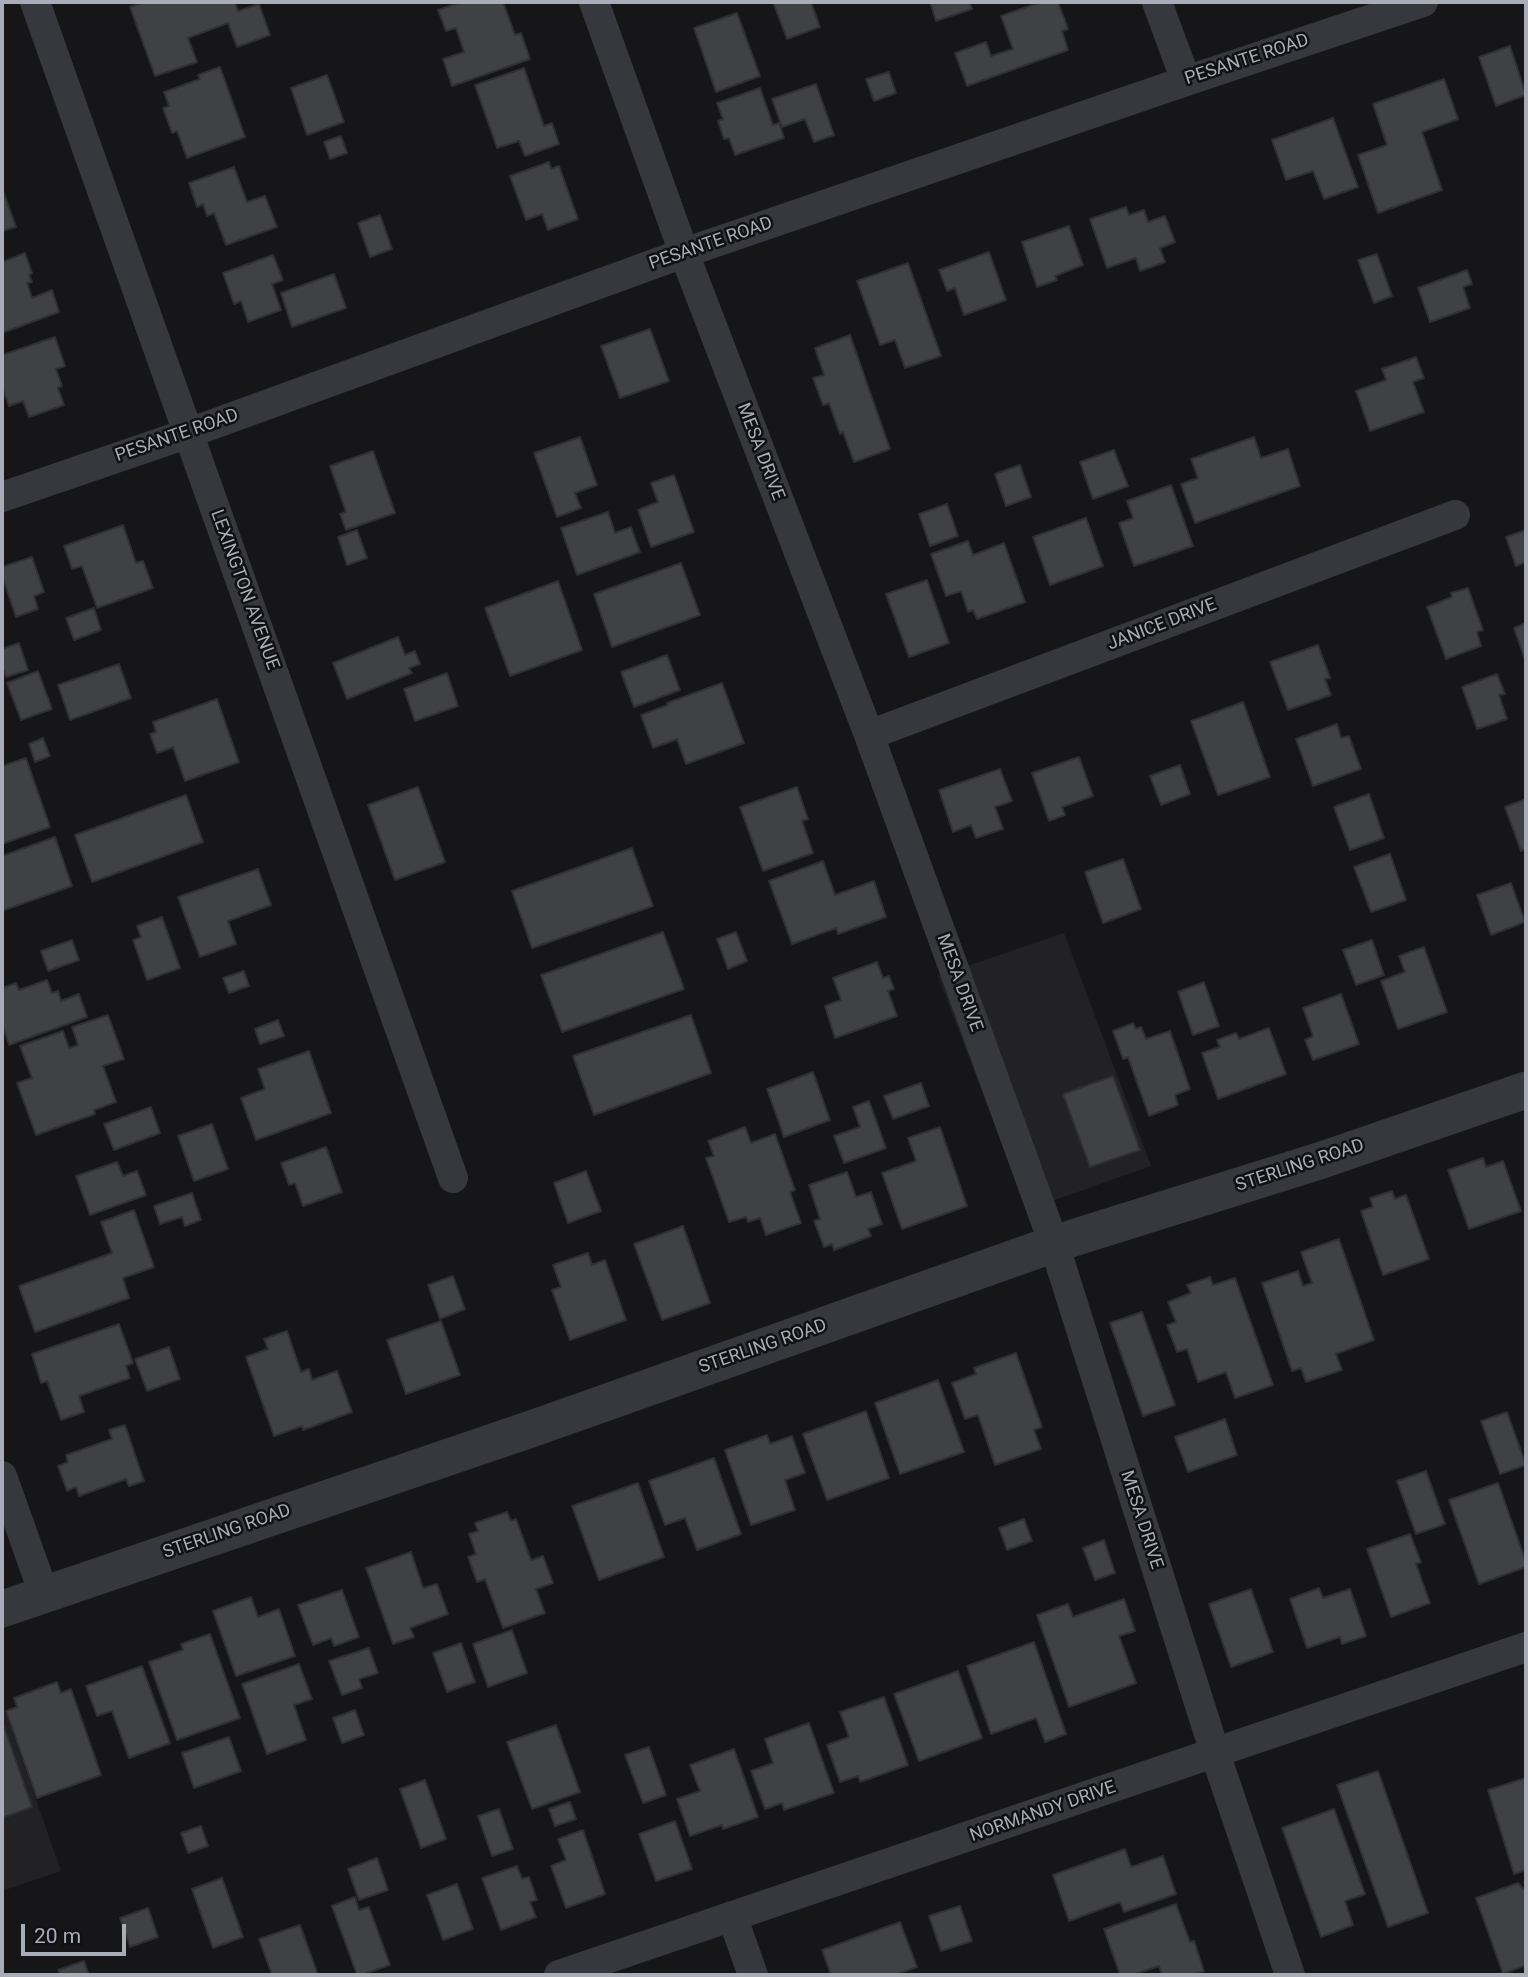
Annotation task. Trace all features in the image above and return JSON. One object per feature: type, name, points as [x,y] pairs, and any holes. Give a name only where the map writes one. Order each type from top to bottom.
[{"type":"street","name":"LEXINGTON AVENUE","points":[[35,2],[453,1178]]},
{"type":"street","name":"MESA DRIVE","points":[[594,2],[684,253],[869,735],[1054,1244],[1215,1754],[1290,1975]]},
{"type":"street","points":[[1157,2],[1186,81]]},
{"type":"street","name":"PESANTE ROAD","points":[[2,497],[189,433],[684,253],[1423,2]]},
{"type":"street","name":"JANICE DRIVE","points":[[869,735],[1455,515]]},
{"type":"street","name":"STERLING ROAD","points":[[2,1609],[534,1428],[1054,1244],[1322,1160],[1526,1090]]},
{"type":"street","points":[[2,1476],[44,1594]]},
{"type":"street","name":"NORMANDY DRIVE","points":[[559,1975],[1526,1647]]},
{"type":"street","points":[[732,1916],[753,1975]]},
{"type":"shaded area","points":[[1064,933],[1151,1166],[1027,1210],[938,976]]},
{"type":"shaded area","points":[[2,1703],[61,1871],[2,1891]]},
{"type":"building","points":[[144,2],[235,2],[238,11],[259,4],[270,35],[237,47],[228,23],[188,38],[197,62],[155,76],[130,7]]},
{"type":"building","points":[[461,2],[503,2],[515,35],[521,33],[530,59],[452,86],[443,59],[464,52],[456,28],[446,31],[438,10]]},
{"type":"building","points":[[773,2],[811,2],[820,27],[787,39]]},
{"type":"building","points":[[930,2],[969,2],[972,9],[936,21]]},
{"type":"building","points":[[1041,2],[1058,2],[1068,29],[1062,31],[1068,50],[967,86],[955,53],[986,42],[991,56],[1013,49],[1001,16]]},
{"type":"building","points":[[737,13],[760,76],[716,92],[694,28]]},
{"type":"building","points":[[1510,46],[1526,95],[1496,106],[1479,57]]},
{"type":"building","points":[[220,67],[245,137],[187,158],[177,131],[172,133],[163,108],[169,106],[164,92],[200,79],[198,75]]},
{"type":"building","points":[[524,68],[544,126],[552,123],[559,144],[525,156],[519,141],[497,148],[475,85]]},
{"type":"building","points":[[889,72],[896,93],[874,101],[866,79]]},
{"type":"building","points":[[327,75],[344,122],[307,135],[291,88]]},
{"type":"building","points":[[1444,79],[1458,119],[1422,132],[1442,190],[1378,213],[1358,155],[1387,145],[1373,104]]},
{"type":"building","points":[[816,84],[834,135],[814,142],[805,119],[782,127],[772,99]]},
{"type":"building","points":[[760,88],[773,125],[779,123],[784,138],[735,155],[729,138],[724,139],[718,121],[723,119],[717,103]]},
{"type":"building","points":[[1333,118],[1358,187],[1324,199],[1313,171],[1286,180],[1272,140]]},
{"type":"building","points":[[341,136],[347,153],[330,159],[324,142]]},
{"type":"building","points":[[549,162],[551,169],[559,166],[578,219],[548,230],[542,214],[526,220],[510,176]]},
{"type":"building","points":[[234,167],[247,202],[265,196],[277,227],[226,245],[214,213],[207,216],[203,204],[197,207],[189,183]]},
{"type":"building","points":[[2,188],[16,227],[2,231]]},
{"type":"building","points":[[1126,207],[1129,215],[1144,210],[1148,222],[1165,216],[1175,242],[1160,248],[1165,262],[1140,271],[1136,258],[1107,268],[1090,219]]},
{"type":"building","points":[[380,215],[392,249],[370,257],[358,223]]},
{"type":"building","points":[[1069,226],[1083,265],[1055,276],[1057,280],[1037,287],[1022,242]]},
{"type":"building","points":[[989,252],[1006,300],[964,315],[955,288],[947,291],[939,270]]},
{"type":"building","points":[[25,253],[32,273],[29,275],[32,282],[27,283],[32,298],[52,290],[59,312],[2,333],[2,262]]},
{"type":"building","points":[[1377,254],[1392,296],[1374,303],[1358,260]]},
{"type":"building","points":[[273,255],[283,280],[272,284],[281,310],[248,322],[241,301],[234,304],[223,273]]},
{"type":"building","points":[[908,263],[941,356],[905,368],[895,340],[880,345],[857,281]]},
{"type":"building","points":[[1467,270],[1472,284],[1463,287],[1470,308],[1430,322],[1418,288]]},
{"type":"building","points":[[334,274],[346,308],[292,327],[281,293]]},
{"type":"building","points":[[650,329],[669,381],[620,398],[601,346]]},
{"type":"building","points":[[850,335],[890,449],[854,462],[829,403],[823,405],[813,378],[824,375],[815,348]]},
{"type":"building","points":[[55,337],[65,366],[56,369],[62,386],[58,388],[64,405],[29,417],[23,401],[9,406],[2,387],[2,355]]},
{"type":"building","points":[[1416,357],[1424,378],[1413,382],[1424,412],[1370,431],[1356,391],[1386,380],[1382,369]]},
{"type":"building","points":[[580,437],[597,485],[575,493],[581,508],[557,517],[534,453]]},
{"type":"building","points":[[1254,437],[1261,458],[1288,449],[1300,486],[1195,523],[1181,484],[1198,478],[1191,459]]},
{"type":"building","points":[[1114,450],[1128,486],[1093,499],[1080,462]]},
{"type":"building","points":[[373,451],[395,513],[346,530],[340,514],[346,512],[330,466]]},
{"type":"building","points":[[1020,465],[1031,497],[1006,506],[995,474]]},
{"type":"building","points":[[674,475],[694,532],[651,547],[638,510],[658,502],[651,483]]},
{"type":"building","points":[[1171,485],[1193,546],[1134,566],[1119,523],[1133,518],[1127,501]]},
{"type":"building","points":[[947,504],[958,536],[930,546],[919,514]]},
{"type":"building","points":[[608,512],[615,533],[631,527],[640,552],[577,575],[561,528]]},
{"type":"building","points":[[1086,518],[1103,566],[1050,585],[1033,537]]},
{"type":"building","points":[[123,525],[136,563],[143,561],[153,588],[97,608],[82,566],[72,569],[64,546]]},
{"type":"building","points":[[357,530],[367,558],[347,565],[338,537]]},
{"type":"building","points":[[1526,530],[1526,562],[1516,566],[1506,537]]},
{"type":"building","points":[[968,541],[973,555],[1004,543],[1025,602],[977,619],[973,610],[968,612],[961,591],[946,596],[931,554]]},
{"type":"building","points":[[32,557],[44,592],[34,596],[38,609],[16,617],[2,576],[2,567]]},
{"type":"building","points":[[681,563],[700,615],[612,647],[594,594]]},
{"type":"building","points":[[927,580],[949,643],[909,657],[886,594]]},
{"type":"building","points":[[558,581],[582,650],[510,676],[485,608]]},
{"type":"building","points":[[1468,588],[1483,630],[1477,632],[1481,646],[1446,659],[1427,607],[1452,597],[1451,593]]},
{"type":"building","points":[[94,608],[101,630],[74,640],[66,618]]},
{"type":"building","points":[[1526,623],[1526,663],[1514,628]]},
{"type":"building","points":[[398,637],[405,655],[415,651],[420,664],[409,668],[412,673],[347,699],[333,663]]},
{"type":"building","points":[[19,643],[28,670],[6,677],[2,666],[2,649]]},
{"type":"building","points":[[1318,645],[1330,678],[1325,679],[1331,695],[1288,710],[1270,662]]},
{"type":"building","points":[[667,655],[680,690],[634,707],[621,672]]},
{"type":"building","points":[[119,664],[131,698],[70,720],[58,685]]},
{"type":"building","points":[[38,671],[52,709],[21,720],[7,683]]},
{"type":"building","points":[[447,673],[458,706],[415,721],[404,689]]},
{"type":"building","points":[[1497,674],[1505,694],[1499,695],[1507,719],[1477,729],[1462,687]]},
{"type":"building","points":[[722,683],[744,743],[686,764],[677,739],[653,748],[641,715]]},
{"type":"building","points":[[217,699],[239,762],[185,781],[173,747],[157,753],[150,734],[156,732],[153,722]]},
{"type":"building","points":[[1243,702],[1270,777],[1218,795],[1191,721]]},
{"type":"building","points":[[1337,724],[1341,738],[1349,736],[1361,769],[1313,786],[1296,739]]},
{"type":"building","points":[[43,738],[50,756],[35,762],[29,744]]},
{"type":"building","points":[[1079,757],[1093,796],[1062,807],[1065,815],[1049,821],[1032,773]]},
{"type":"building","points":[[26,758],[50,827],[2,844],[2,766]]},
{"type":"building","points":[[1180,765],[1190,794],[1161,805],[1150,776]]},
{"type":"building","points":[[1000,769],[1012,801],[995,807],[1003,829],[976,838],[971,825],[953,832],[939,790]]},
{"type":"building","points":[[418,787],[445,862],[395,880],[368,805]]},
{"type":"building","points":[[797,787],[808,819],[802,821],[813,853],[763,871],[740,807]]},
{"type":"building","points":[[1369,794],[1384,838],[1350,850],[1334,807]]},
{"type":"building","points":[[186,795],[203,842],[92,882],[75,835]]},
{"type":"building","points":[[1526,799],[1526,849],[1521,851],[1505,807]]},
{"type":"building","points":[[55,837],[72,886],[2,911],[2,856]]},
{"type":"building","points":[[632,848],[653,906],[532,948],[512,891]]},
{"type":"building","points":[[1390,854],[1406,900],[1371,912],[1354,867]]},
{"type":"building","points":[[1123,859],[1141,909],[1103,923],[1085,872]]},
{"type":"building","points":[[823,861],[835,895],[874,881],[886,917],[838,934],[836,928],[792,944],[769,881]]},
{"type":"building","points":[[258,869],[271,905],[228,921],[236,944],[200,957],[178,897]]},
{"type":"building","points":[[1511,883],[1525,922],[1491,935],[1477,895]]},
{"type":"building","points":[[162,917],[180,968],[147,980],[133,940],[141,937],[137,926]]},
{"type":"building","points":[[663,932],[684,989],[562,1032],[541,975]]},
{"type":"building","points":[[736,932],[747,961],[728,969],[717,939]]},
{"type":"building","points":[[72,940],[79,960],[48,971],[41,951]]},
{"type":"building","points":[[1372,940],[1384,975],[1356,985],[1343,950]]},
{"type":"building","points":[[1424,947],[1447,1012],[1398,1029],[1381,981],[1405,972],[1399,956]]},
{"type":"building","points":[[877,962],[883,978],[889,976],[894,989],[888,991],[897,1016],[835,1038],[825,1006],[841,1000],[833,978]]},
{"type":"building","points":[[244,971],[249,986],[229,993],[223,978]]},
{"type":"building","points":[[47,980],[52,993],[58,991],[61,1001],[79,994],[87,1017],[9,1045],[2,1024],[2,988],[16,983],[19,990]]},
{"type":"building","points":[[1204,982],[1219,1026],[1193,1035],[1178,992]]},
{"type":"building","points":[[1341,994],[1359,1044],[1313,1060],[1305,1040],[1313,1036],[1303,1008]]},
{"type":"building","points":[[108,1015],[124,1059],[103,1066],[116,1102],[94,1110],[95,1114],[36,1135],[17,1083],[32,1078],[20,1046],[63,1031],[69,1048],[78,1045],[72,1027]]},
{"type":"building","points":[[691,1015],[711,1073],[594,1115],[573,1056]]},
{"type":"building","points":[[278,1020],[284,1036],[260,1044],[255,1029]]},
{"type":"building","points":[[1133,1023],[1136,1029],[1141,1027],[1146,1039],[1170,1031],[1190,1089],[1175,1095],[1178,1105],[1149,1116],[1128,1057],[1123,1059],[1113,1031]]},
{"type":"building","points":[[1269,1028],[1286,1074],[1218,1099],[1202,1053],[1220,1047],[1217,1040],[1236,1033],[1239,1039]]},
{"type":"building","points":[[309,1051],[331,1113],[256,1140],[241,1098],[265,1089],[258,1069]]},
{"type":"building","points":[[813,1072],[830,1120],[784,1137],[767,1089]]},
{"type":"building","points":[[1113,1076],[1140,1150],[1090,1167],[1063,1094]]},
{"type":"building","points":[[921,1083],[929,1106],[893,1119],[884,1096]]},
{"type":"building","points":[[869,1101],[886,1148],[844,1163],[834,1136],[860,1127],[853,1107]]},
{"type":"building","points":[[151,1107],[160,1133],[114,1150],[104,1124]]},
{"type":"building","points":[[212,1124],[228,1169],[194,1181],[178,1136]]},
{"type":"building","points":[[745,1127],[751,1143],[775,1134],[795,1190],[790,1192],[801,1223],[766,1235],[760,1218],[748,1222],[746,1217],[729,1222],[706,1158],[714,1156],[708,1141]]},
{"type":"building","points":[[940,1127],[967,1206],[902,1229],[882,1173],[916,1161],[908,1138]]},
{"type":"building","points":[[326,1147],[342,1192],[303,1206],[295,1183],[289,1185],[281,1163]]},
{"type":"building","points":[[1483,1158],[1486,1167],[1503,1161],[1521,1211],[1469,1229],[1448,1170]]},
{"type":"building","points":[[117,1162],[123,1176],[137,1171],[146,1195],[90,1215],[76,1176]]},
{"type":"building","points":[[586,1171],[601,1211],[568,1223],[554,1183]]},
{"type":"building","points":[[847,1172],[856,1197],[871,1192],[882,1224],[868,1229],[871,1236],[834,1250],[832,1244],[824,1247],[814,1221],[820,1219],[809,1185]]},
{"type":"building","points":[[1392,1191],[1395,1199],[1406,1195],[1429,1259],[1383,1275],[1361,1211],[1373,1207],[1370,1198]]},
{"type":"building","points":[[192,1193],[201,1220],[185,1226],[182,1217],[160,1224],[154,1206]]},
{"type":"building","points":[[134,1210],[154,1267],[123,1278],[129,1298],[35,1332],[19,1286],[112,1253],[101,1222]]},
{"type":"building","points":[[683,1226],[710,1303],[662,1320],[634,1244]]},
{"type":"building","points":[[1339,1239],[1374,1340],[1336,1354],[1342,1370],[1306,1382],[1301,1368],[1292,1371],[1262,1283],[1298,1271],[1303,1286],[1312,1283],[1301,1252]]},
{"type":"building","points":[[588,1253],[592,1265],[605,1260],[626,1320],[570,1340],[552,1290],[561,1287],[553,1265]]},
{"type":"building","points":[[453,1276],[465,1309],[440,1319],[428,1285]]},
{"type":"building","points":[[1210,1277],[1213,1285],[1235,1278],[1273,1385],[1235,1398],[1226,1372],[1198,1382],[1187,1349],[1177,1352],[1167,1325],[1176,1322],[1168,1302],[1191,1293],[1187,1285]]},
{"type":"building","points":[[1142,1312],[1175,1405],[1143,1416],[1110,1323]]},
{"type":"building","points":[[441,1321],[460,1375],[406,1394],[387,1340]]},
{"type":"building","points":[[119,1324],[133,1363],[126,1366],[130,1378],[79,1396],[84,1412],[61,1420],[47,1381],[41,1383],[32,1354]]},
{"type":"building","points":[[287,1331],[301,1372],[309,1369],[312,1380],[337,1371],[352,1412],[303,1430],[302,1426],[274,1436],[246,1357],[268,1349],[264,1339]]},
{"type":"building","points":[[169,1347],[180,1379],[147,1391],[135,1359]]},
{"type":"building","points":[[1016,1353],[1042,1427],[1034,1430],[1041,1449],[995,1465],[978,1415],[965,1419],[952,1383],[976,1374],[974,1368]]},
{"type":"building","points":[[938,1380],[964,1452],[900,1474],[875,1403]]},
{"type":"building","points":[[866,1411],[889,1478],[827,1500],[803,1434]]},
{"type":"building","points":[[1507,1412],[1526,1465],[1500,1474],[1481,1421]]},
{"type":"building","points":[[1225,1419],[1237,1455],[1188,1472],[1175,1437]]},
{"type":"building","points":[[125,1425],[144,1481],[129,1486],[126,1479],[79,1496],[76,1487],[67,1491],[58,1466],[68,1462],[66,1455],[112,1439],[109,1430]]},
{"type":"building","points":[[767,1435],[770,1444],[792,1436],[805,1473],[785,1480],[795,1510],[751,1525],[725,1450]]},
{"type":"building","points":[[714,1458],[741,1534],[697,1550],[685,1518],[665,1525],[649,1481]]},
{"type":"building","points":[[1426,1471],[1445,1524],[1416,1534],[1397,1481]]},
{"type":"building","points":[[638,1483],[664,1557],[599,1580],[572,1506]]},
{"type":"building","points":[[1498,1483],[1526,1567],[1479,1584],[1449,1500]]},
{"type":"building","points":[[507,1512],[511,1521],[516,1519],[531,1560],[543,1556],[553,1583],[536,1589],[545,1613],[503,1628],[485,1579],[477,1582],[468,1557],[476,1554],[469,1534],[478,1531],[475,1523]]},
{"type":"building","points":[[1024,1519],[1032,1541],[1007,1550],[999,1528]]},
{"type":"building","points":[[1410,1534],[1421,1562],[1416,1564],[1430,1603],[1391,1617],[1367,1549]]},
{"type":"building","points":[[1104,1540],[1115,1573],[1095,1580],[1083,1548]]},
{"type":"building","points":[[411,1552],[423,1588],[437,1584],[448,1614],[410,1628],[414,1637],[393,1644],[366,1568]]},
{"type":"building","points":[[1319,1588],[1323,1598],[1350,1589],[1366,1636],[1342,1644],[1340,1637],[1307,1648],[1290,1599]]},
{"type":"building","points":[[1251,1589],[1273,1652],[1231,1667],[1209,1604]]},
{"type":"building","points":[[342,1590],[359,1637],[334,1646],[331,1638],[313,1645],[298,1605]]},
{"type":"building","points":[[251,1597],[258,1617],[279,1609],[295,1656],[236,1676],[213,1611]]},
{"type":"building","points":[[1124,1599],[1135,1631],[1119,1636],[1136,1683],[1069,1707],[1037,1615],[1068,1604],[1073,1617]]},
{"type":"building","points":[[512,1630],[527,1673],[488,1687],[473,1644]]},
{"type":"building","points":[[210,1634],[240,1718],[177,1740],[149,1662],[183,1650],[181,1644]]},
{"type":"building","points":[[1034,1642],[1066,1734],[1045,1742],[1036,1718],[991,1734],[967,1666]]},
{"type":"building","points":[[461,1643],[475,1682],[447,1692],[433,1653]]},
{"type":"building","points":[[369,1648],[378,1673],[359,1679],[362,1688],[342,1695],[329,1661]]},
{"type":"building","points":[[299,1664],[312,1699],[294,1705],[306,1740],[267,1754],[242,1684]]},
{"type":"building","points":[[142,1666],[170,1743],[129,1758],[112,1711],[97,1716],[86,1686]]},
{"type":"building","points":[[958,1671],[982,1738],[919,1761],[894,1694]]},
{"type":"building","points":[[57,1682],[61,1693],[71,1689],[101,1775],[37,1798],[6,1711],[17,1707],[14,1698]]},
{"type":"building","points":[[884,1697],[908,1765],[860,1782],[858,1776],[840,1782],[827,1745],[849,1737],[840,1712]]},
{"type":"building","points":[[355,1710],[364,1735],[342,1743],[333,1718]]},
{"type":"building","points":[[2,1721],[32,1807],[2,1818]]},
{"type":"building","points":[[809,1723],[834,1793],[784,1810],[782,1803],[765,1809],[751,1771],[773,1763],[765,1739]]},
{"type":"building","points":[[556,1725],[580,1792],[532,1809],[507,1742]]},
{"type":"building","points":[[229,1737],[241,1771],[194,1788],[182,1753]]},
{"type":"building","points":[[649,1747],[666,1795],[643,1803],[625,1755]]},
{"type":"building","points":[[734,1749],[758,1817],[723,1829],[722,1825],[690,1836],[677,1799],[700,1791],[690,1765]]},
{"type":"building","points":[[1378,1771],[1428,1913],[1388,1927],[1337,1785]]},
{"type":"building","points":[[1526,1778],[1526,1870],[1514,1874],[1488,1790]]},
{"type":"building","points":[[425,1780],[446,1839],[421,1848],[400,1789]]},
{"type":"building","points":[[570,1802],[576,1819],[555,1826],[549,1809]]},
{"type":"building","points":[[499,1809],[513,1849],[492,1856],[478,1816]]},
{"type":"building","points":[[1334,1809],[1365,1894],[1345,1901],[1353,1925],[1321,1937],[1282,1828]]},
{"type":"building","points":[[675,1821],[692,1869],[656,1881],[639,1834]]},
{"type":"building","points":[[201,1826],[208,1846],[188,1853],[181,1833]]},
{"type":"building","points":[[583,1830],[605,1894],[566,1908],[551,1866],[566,1860],[558,1839]]},
{"type":"building","points":[[1125,1849],[1131,1867],[1163,1856],[1176,1894],[1124,1912],[1120,1902],[1069,1921],[1053,1875]]},
{"type":"building","points":[[377,1858],[388,1890],[359,1900],[348,1869]]},
{"type":"building","points":[[517,1866],[522,1879],[529,1877],[537,1900],[530,1902],[536,1917],[501,1930],[482,1878]]},
{"type":"building","points":[[222,1878],[243,1937],[213,1948],[192,1889]]},
{"type":"building","points":[[1518,1883],[1526,1892],[1526,1965],[1503,1974],[1476,1898]]},
{"type":"building","points":[[457,1884],[473,1929],[443,1940],[427,1895]]},
{"type":"building","points":[[355,1897],[359,1910],[369,1907],[390,1965],[361,1975],[357,1975],[332,1906]]},
{"type":"building","points":[[1176,1904],[1190,1942],[1194,1941],[1204,1971],[1191,1975],[1162,1975],[1159,1966],[1132,1975],[1120,1975],[1104,1929]]},
{"type":"building","points":[[960,1906],[972,1941],[941,1951],[929,1916]]},
{"type":"building","points":[[148,1908],[158,1937],[130,1947],[120,1918]]},
{"type":"building","points":[[900,1922],[917,1967],[894,1975],[831,1975],[822,1950]]},
{"type":"building","points":[[300,1925],[318,1975],[272,1975],[259,1939]]},
{"type":"building","points":[[84,1961],[89,1975],[60,1975],[58,1970]]}]
